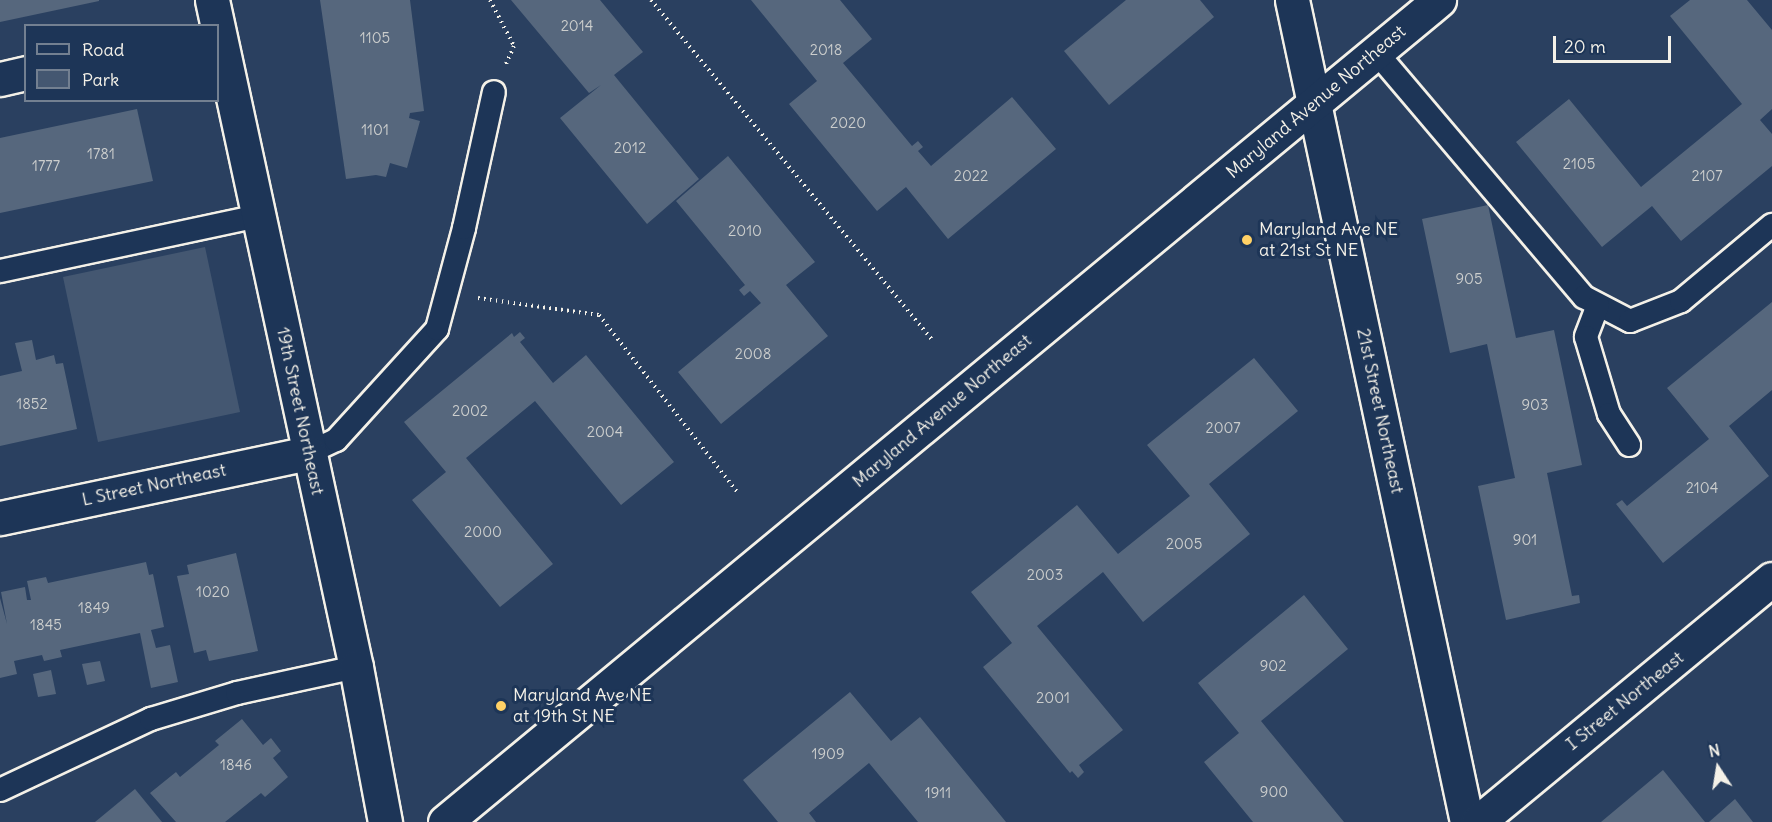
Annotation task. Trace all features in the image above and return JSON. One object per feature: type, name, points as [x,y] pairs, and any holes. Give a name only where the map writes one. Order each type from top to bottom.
[{"type":"street","name":"19th Street Northeast","points":[[212,0],[216,24]]},
{"type":"street","points":[[219,29],[230,0]]},
{"type":"street","name":"21st Street Northeast","points":[[1292,0],[1467,822]]},
{"type":"street","name":"Maryland Avenue Northeast","points":[[444,822],[1439,0]]},
{"type":"street","name":"19th Street Northeast","points":[[219,37],[356,667],[386,822]]},
{"type":"street","points":[[0,79],[24,74]]},
{"type":"street","name":"L Street Northeast","points":[[0,518],[308,453]]},
{"type":"street","name":"I Street Northeast","points":[[1478,822],[1772,579]]},
{"type":"lane","points":[[1376,52],[1584,297],[1630,321],[1681,301],[1772,225]]},
{"type":"lane","points":[[308,453],[336,440],[437,329],[464,228],[494,92]]},
{"type":"lane","points":[[0,271],[258,216]]},
{"type":"lane","points":[[1598,305],[1586,338],[1608,414],[1629,445]]},
{"type":"lane","points":[[0,790],[151,719],[237,693],[356,667]]},
{"type":"path","points":[[490,0],[514,46],[494,92]]},
{"type":"path","points":[[651,0],[931,339]]},
{"type":"path","points":[[447,293],[599,315],[739,495]]},
{"type":"green space","points":[[205,247],[240,412],[98,442],[63,277]]},
{"type":"building","points":[[0,0],[99,0],[99,1],[0,22]]},
{"type":"building","points":[[320,0],[410,0],[424,111],[410,113],[409,118],[420,121],[407,168],[390,163],[386,177],[376,175],[346,179]]},
{"type":"building","points":[[511,0],[600,0],[643,52],[614,75],[699,179],[647,224],[560,118],[601,85],[589,93]]},
{"type":"building","points":[[751,0],[840,0],[872,39],[843,63],[912,146],[918,141],[923,147],[918,151],[931,166],[1012,97],[1056,149],[948,239],[906,187],[877,211],[789,104],[817,81]]},
{"type":"building","points":[[1126,0],[1200,0],[1214,17],[1109,105],[1064,51]]},
{"type":"building","points":[[1690,0],[1747,0],[1772,30],[1772,109],[1760,120],[1772,134],[1772,166],[1681,241],[1652,206],[1602,247],[1516,142],[1569,99],[1641,187],[1742,104],[1670,16]]},
{"type":"building","points":[[137,109],[153,181],[0,213],[0,138]]},
{"type":"building","points":[[728,156],[815,262],[786,285],[828,336],[721,424],[678,372],[761,303],[750,291],[744,296],[739,290],[745,285],[676,201]]},
{"type":"building","points":[[1488,205],[1516,338],[1554,330],[1582,465],[1547,473],[1572,596],[1579,595],[1580,603],[1506,620],[1478,486],[1515,478],[1487,344],[1450,353],[1422,219]]},
{"type":"building","points":[[1772,302],[1772,390],[1729,426],[1769,476],[1663,563],[1616,504],[1622,500],[1627,506],[1709,439],[1667,388]]},
{"type":"building","points":[[520,332],[525,338],[520,342],[553,383],[586,355],[674,462],[621,505],[535,401],[466,458],[553,564],[500,607],[412,500],[446,472],[404,422],[512,333],[514,337]]},
{"type":"building","points":[[32,340],[36,360],[54,355],[56,364],[63,363],[77,429],[0,446],[0,376],[22,371],[15,343]]},
{"type":"building","points":[[1254,358],[1298,411],[1209,484],[1250,534],[1143,622],[1103,572],[1037,626],[1123,730],[1079,765],[1084,772],[1078,778],[1072,771],[1070,773],[983,667],[1012,643],[971,592],[1077,505],[1118,554],[1190,496],[1147,445]]},
{"type":"building","points":[[236,553],[258,651],[209,661],[206,650],[194,653],[177,576],[189,574],[187,565]]},
{"type":"building","points":[[146,562],[149,575],[153,574],[164,627],[151,630],[156,648],[170,645],[178,682],[151,688],[140,633],[60,650],[62,657],[44,661],[42,655],[14,661],[17,674],[0,678],[0,598],[7,624],[1,592],[25,587],[27,600],[31,600],[27,581],[46,577],[48,583]]},
{"type":"building","points":[[1304,595],[1348,649],[1261,721],[1344,822],[1253,822],[1204,762],[1239,733],[1198,683]]},
{"type":"building","points":[[100,661],[105,681],[87,685],[82,664]]},
{"type":"building","points":[[51,670],[56,694],[38,697],[33,674]]},
{"type":"building","points":[[850,692],[891,741],[920,717],[1006,822],[918,822],[869,763],[809,813],[816,822],[778,822],[743,780]]},
{"type":"building","points":[[242,719],[263,745],[271,738],[281,751],[273,758],[288,777],[265,797],[261,793],[225,822],[176,822],[150,793],[176,772],[180,777],[219,745],[215,741]]},
{"type":"building","points":[[1663,770],[1705,822],[1601,822]]},
{"type":"building","points":[[135,789],[162,822],[95,822]]},
{"type":"building","points":[[1735,799],[1753,822],[1709,822]]},
{"type":"place","name":"Maryland Ave NE at 21st St NE","points":[[1247,240]]},
{"type":"place","name":"Maryland Ave NE at 19th St NE","points":[[501,706]]}]
